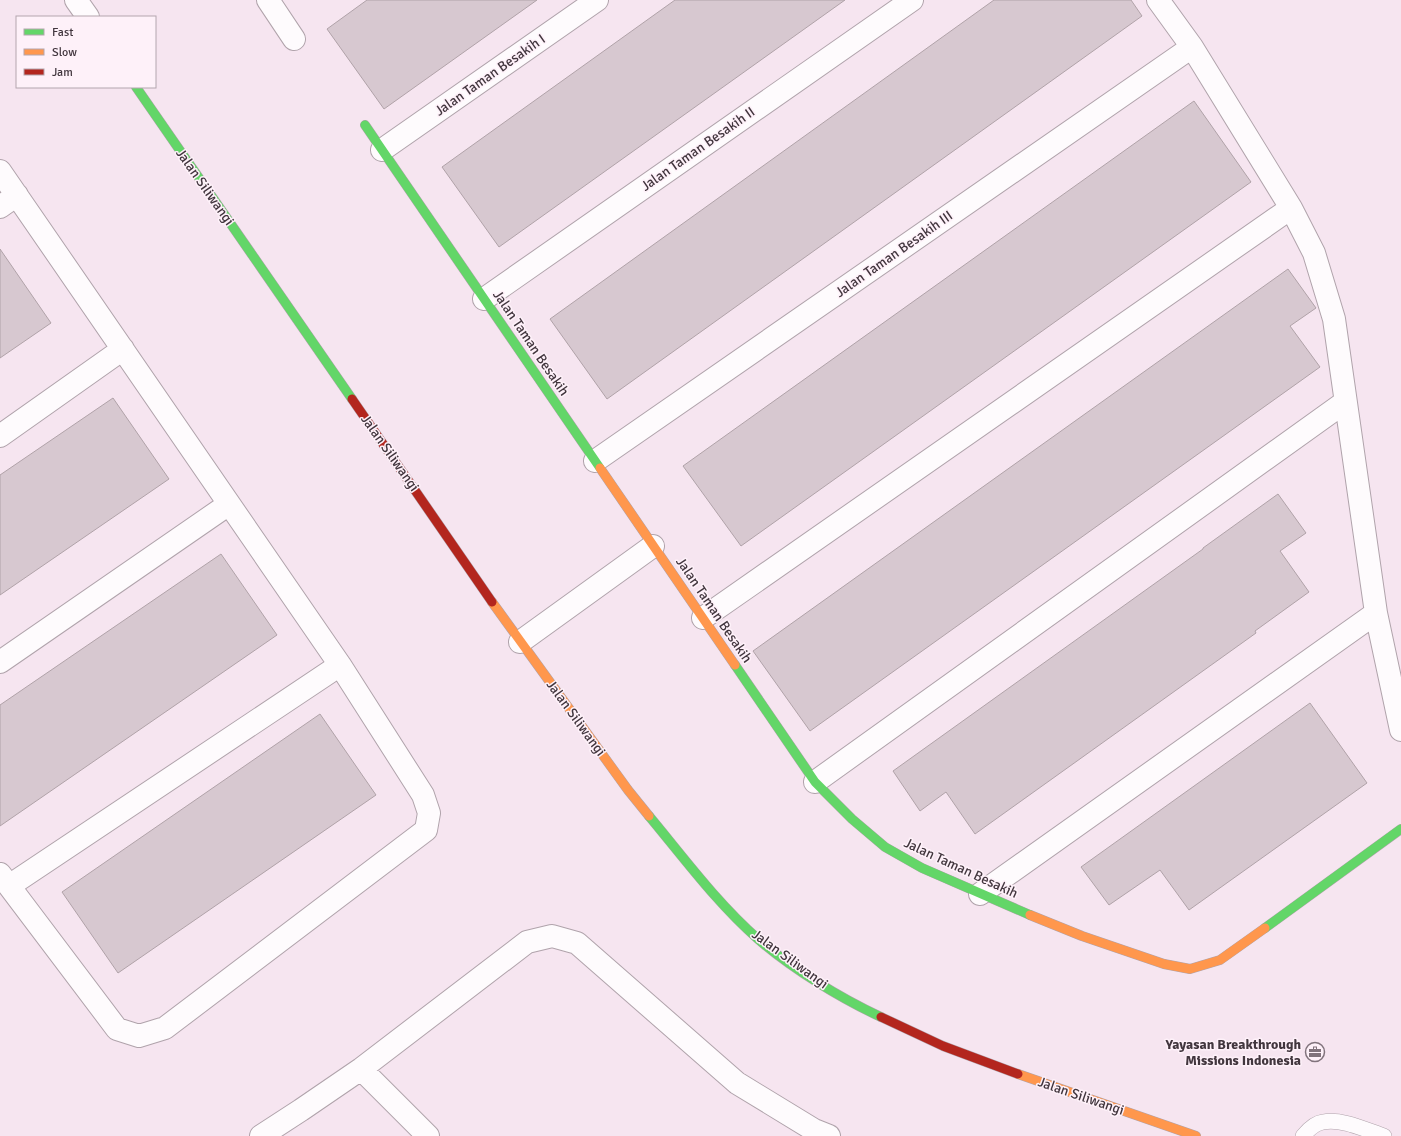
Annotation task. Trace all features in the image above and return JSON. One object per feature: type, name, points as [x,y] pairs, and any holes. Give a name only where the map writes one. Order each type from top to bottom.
[{"type":"street","points":[[76,0],[87,16]]},
{"type":"street","points":[[268,0],[294,39]]},
{"type":"street","name":"Jalan Taman Besakih I","points":[[382,150],[597,0]]},
{"type":"street","name":"Jalan Taman Besakih II","points":[[484,299],[912,0]]},
{"type":"street","points":[[1158,0],[1192,47],[1291,208],[1314,253],[1334,319],[1376,613],[1401,730]]},
{"type":"street","name":"Jalan Taman Besakih III","points":[[595,461],[1192,47]]},
{"type":"street","name":"Jalan Siliwangi","points":[[137,88],[520,642],[628,790],[717,898],[758,939],[799,970],[862,1008],[943,1046],[1038,1082],[1196,1136]]},
{"type":"street","name":"Jalan Taman Besakih","points":[[365,125],[815,782],[852,819],[885,847],[922,868],[980,894],[1082,936],[1164,964],[1190,969],[1220,960],[1401,829]]},
{"type":"street","points":[[0,171],[8,201],[123,349],[340,665],[423,795],[429,813],[426,830],[165,1028],[139,1036],[117,1029],[4,880],[340,665]]},
{"type":"street","points":[[703,618],[1291,208]]},
{"type":"street","points":[[0,436],[123,349]]},
{"type":"street","points":[[815,782],[1345,402]]},
{"type":"street","points":[[0,662],[229,504]]},
{"type":"street","points":[[520,642],[653,546]]},
{"type":"street","points":[[980,894],[1376,613]]},
{"type":"street","points":[[261,1136],[361,1069],[527,942],[552,936],[577,943],[737,1083],[814,1130],[829,1136]]},
{"type":"street","points":[[361,1069],[428,1136]]},
{"type":"lane","points":[[1303,1136],[1309,1129],[1322,1122],[1339,1121],[1384,1136]]},
{"type":"building","points":[[367,0],[537,0],[384,109],[327,29]]},
{"type":"building","points":[[675,0],[845,0],[499,247],[442,167]]},
{"type":"building","points":[[994,0],[1131,0],[1142,16],[607,399],[550,319]]},
{"type":"building","points":[[1194,101],[1251,182],[741,546],[683,466]]},
{"type":"building","points":[[0,249],[51,323],[0,358]]},
{"type":"building","points":[[1288,269],[1316,308],[1290,326],[1320,367],[810,731],[753,651]]},
{"type":"building","points":[[113,398],[169,479],[0,595],[0,475]]},
{"type":"building","points":[[1278,494],[1306,533],[1280,551],[1309,592],[1255,631],[1256,633],[975,834],[946,792],[920,811],[893,771]]},
{"type":"building","points":[[221,554],[277,635],[0,826],[0,705]]},
{"type":"building","points":[[1310,703],[1367,783],[1189,910],[1160,870],[1109,905],[1081,867]]},
{"type":"building","points":[[320,714],[376,795],[118,973],[62,892]]},
{"type":"traffic: fast","points":[[137,88],[352,399]]},
{"type":"traffic: fast","points":[[365,125],[600,468]]},
{"type":"traffic: fast","points":[[735,665],[815,782],[852,819],[885,847],[922,868],[1030,915]]},
{"type":"traffic: fast","points":[[649,816],[715,895],[758,939],[785,961],[816,982],[881,1017]]},
{"type":"traffic: fast","points":[[1265,928],[1401,829]]},
{"type":"traffic: slow","points":[[600,468],[735,665]]},
{"type":"traffic: slow","points":[[492,602],[628,790],[649,816]]},
{"type":"traffic: slow","points":[[1030,915],[1082,936],[1164,964],[1190,969],[1220,960],[1265,928]]},
{"type":"traffic: slow","points":[[1018,1074],[1196,1136]]},
{"type":"traffic: jam","points":[[352,399],[492,602]]},
{"type":"traffic: jam","points":[[881,1017],[943,1046],[1018,1074]]},
{"type":"place","name":"Yayasan Breakthrough Missions Indonesia","points":[[1315,1052]]}]
